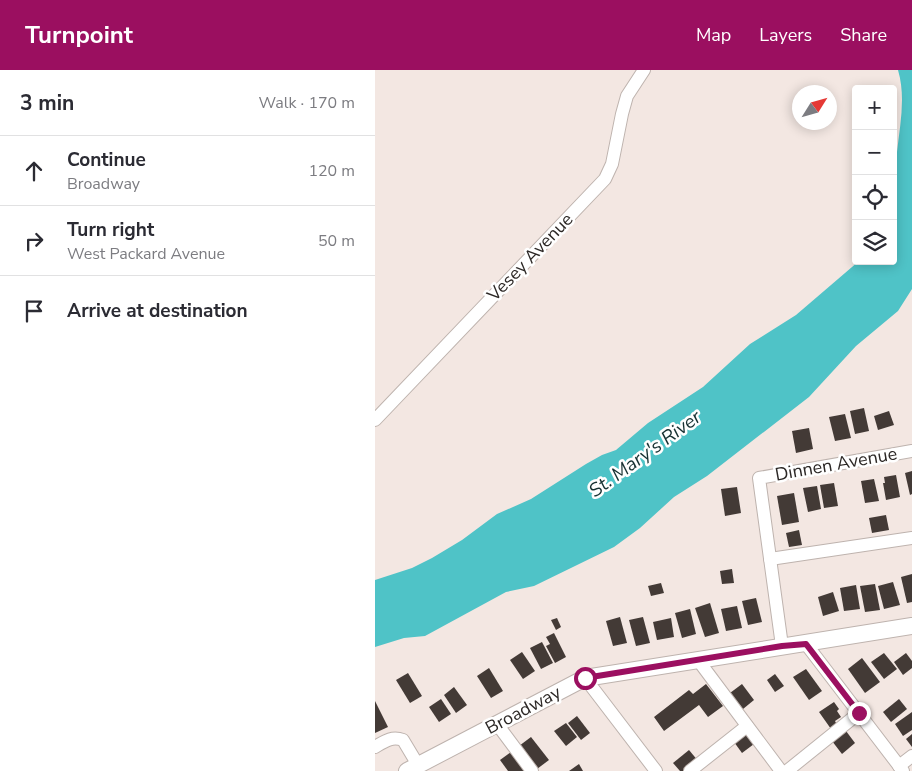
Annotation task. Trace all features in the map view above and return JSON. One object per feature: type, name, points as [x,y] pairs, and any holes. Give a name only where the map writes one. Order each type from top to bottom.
[{"type":"main road","name":"Broadway","points":[[413,768],[585,678],[912,626]]},
{"type":"street","name":"Vesey Avenue","points":[[376,416],[605,179],[612,164],[627,96],[644,70]]},
{"type":"street","name":"Dinnen Avenue","points":[[770,559],[759,478],[912,451]]},
{"type":"street","points":[[782,646],[770,559],[912,538]]},
{"type":"street","points":[[806,644],[901,768],[912,756]]},
{"type":"street","points":[[698,660],[781,771]]},
{"type":"street","points":[[585,678],[656,771]]},
{"type":"street","points":[[787,771],[859,713]]},
{"type":"street","points":[[497,724],[532,771]]},
{"type":"street","points":[[690,771],[747,726]]},
{"type":"street","points":[[375,747],[387,740],[396,738],[403,740],[413,768]]},
{"type":"water","name":"St. Mary's River","points":[[898,70],[912,70],[912,289],[898,311],[856,346],[809,397],[707,476],[674,497],[640,528],[614,547],[534,586],[506,592],[425,636],[404,638],[375,647],[375,580],[412,568],[432,558],[462,540],[497,514],[531,499],[586,464],[616,450],[648,423],[703,387],[750,344],[796,315],[854,265],[897,265],[897,152],[902,101]]},
{"type":"building","points":[[864,408],[869,431],[855,434],[850,411]]},
{"type":"building","points":[[889,411],[894,425],[878,430],[874,416]]},
{"type":"building","points":[[845,414],[851,438],[835,441],[829,417]]},
{"type":"building","points":[[809,428],[813,449],[796,453],[792,431]]},
{"type":"building","points":[[912,471],[912,494],[910,495],[905,473]]},
{"type":"building","points":[[896,475],[900,497],[886,500],[883,483],[885,483],[884,477]]},
{"type":"building","points":[[874,479],[879,501],[865,503],[861,481]]},
{"type":"building","points":[[834,483],[838,506],[824,508],[820,485]]},
{"type":"building","points":[[817,486],[821,509],[808,512],[803,488]]},
{"type":"building","points":[[737,487],[741,513],[725,516],[721,489]]},
{"type":"building","points":[[794,493],[799,522],[782,525],[777,496]]},
{"type":"building","points":[[886,515],[889,530],[872,533],[869,518]]},
{"type":"building","points":[[799,530],[802,545],[789,547],[786,533]]},
{"type":"building","points":[[732,569],[734,583],[722,584],[720,571]]},
{"type":"building","points":[[912,574],[912,602],[907,603],[901,577]]},
{"type":"building","points":[[893,582],[900,605],[884,609],[878,586]]},
{"type":"building","points":[[661,583],[664,593],[651,596],[648,586]]},
{"type":"building","points":[[875,584],[880,610],[865,612],[860,586]]},
{"type":"building","points":[[856,585],[860,609],[844,611],[840,588]]},
{"type":"building","points":[[833,592],[839,611],[823,616],[818,597]]},
{"type":"building","points":[[756,598],[762,622],[748,625],[742,601]]},
{"type":"building","points":[[710,603],[719,633],[705,637],[695,608]]},
{"type":"building","points":[[737,606],[742,628],[726,631],[721,609]]},
{"type":"building","points":[[690,609],[696,634],[682,638],[675,613]]},
{"type":"building","points":[[620,617],[627,643],[613,646],[606,621]]},
{"type":"building","points":[[643,617],[650,643],[636,646],[629,620]]},
{"type":"building","points":[[557,618],[561,627],[556,630],[551,620]]},
{"type":"building","points":[[671,618],[674,637],[657,640],[653,622]]},
{"type":"building","points":[[554,633],[566,657],[555,663],[546,646],[550,644],[546,637]]},
{"type":"building","points":[[542,642],[553,663],[541,669],[530,648]]},
{"type":"building","points":[[522,652],[535,671],[523,679],[510,660]]},
{"type":"building","points":[[884,653],[897,669],[884,679],[871,662]]},
{"type":"building","points":[[906,653],[912,661],[912,668],[903,675],[894,662]]},
{"type":"building","points":[[862,658],[880,682],[865,693],[848,669]]},
{"type":"building","points":[[489,668],[503,691],[491,698],[477,676]]},
{"type":"building","points":[[806,669],[822,691],[809,700],[793,677]]},
{"type":"building","points":[[408,673],[422,696],[410,703],[396,680]]},
{"type":"building","points":[[775,674],[784,686],[775,692],[767,680]]},
{"type":"building","points":[[706,684],[723,706],[708,717],[699,705],[664,731],[654,717],[689,690],[693,694]]},
{"type":"building","points":[[742,684],[754,700],[743,709],[730,693]]},
{"type":"building","points":[[454,687],[467,705],[456,713],[444,695]]},
{"type":"building","points":[[441,699],[451,714],[439,722],[429,707]]},
{"type":"building","points":[[899,699],[907,709],[891,722],[883,712]]},
{"type":"building","points":[[375,701],[388,727],[375,733]]},
{"type":"building","points":[[834,702],[839,709],[837,711],[841,717],[835,721],[837,725],[831,729],[819,712]]},
{"type":"building","points":[[912,712],[912,730],[903,736],[895,724]]},
{"type":"building","points":[[577,716],[590,733],[581,740],[568,723]]},
{"type":"building","points":[[566,723],[577,737],[566,746],[554,731]]},
{"type":"building","points":[[846,731],[855,743],[842,754],[832,741]]},
{"type":"building","points":[[746,733],[754,744],[742,753],[734,742]]},
{"type":"building","points":[[912,734],[912,747],[906,739]]},
{"type":"building","points":[[531,737],[549,760],[537,769],[519,746]]},
{"type":"building","points":[[689,750],[699,762],[688,771],[680,771],[673,763]]},
{"type":"building","points":[[511,752],[525,771],[508,771],[500,760]]},
{"type":"building","points":[[579,764],[583,771],[569,771]]},
{"type":"route","points":[[585,678],[782,646],[806,644],[859,713]]}]
